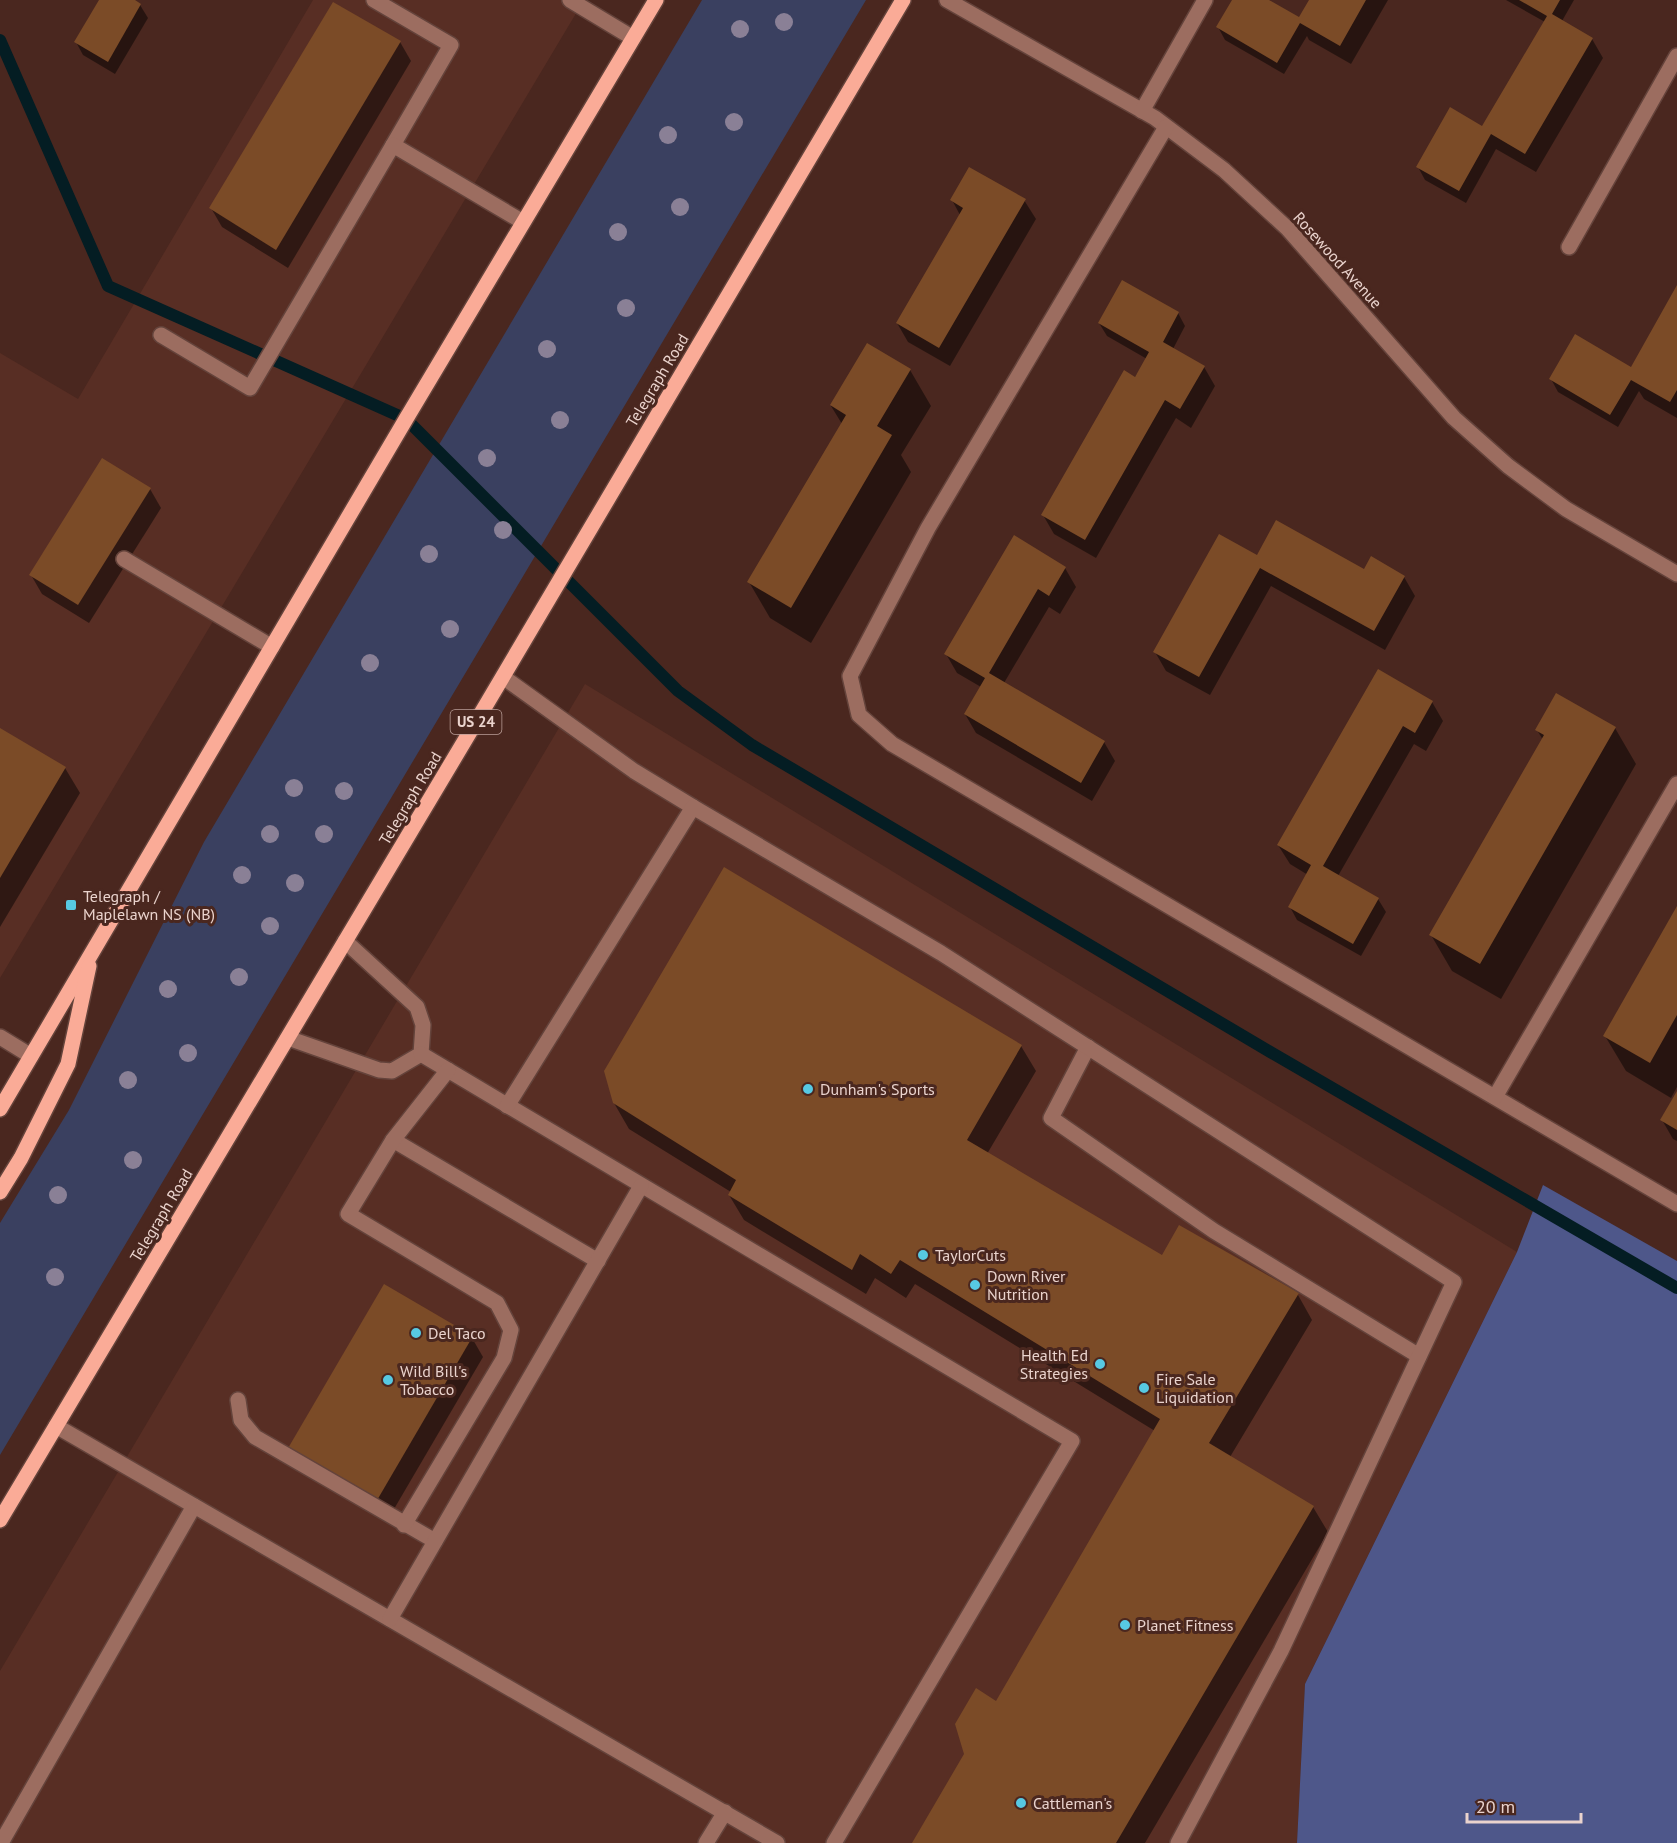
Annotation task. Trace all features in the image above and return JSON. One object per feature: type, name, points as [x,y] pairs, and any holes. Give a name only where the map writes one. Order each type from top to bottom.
[{"type":"main road","points":[[0,1109],[656,0]]},
{"type":"main road","name":"Telegraph Road","points":[[0,1520],[503,677],[903,0]]},
{"type":"main road","points":[[0,1192],[21,1158],[68,1064],[91,954]]},
{"type":"street","points":[[161,335],[250,388],[451,45],[374,0]]},
{"type":"street","points":[[570,0],[633,38]]},
{"type":"street","name":"Rosewood Avenue","points":[[947,0],[1142,111],[1166,126],[1224,170],[1288,230],[1454,418],[1508,466],[1566,509],[1677,574]]},
{"type":"street","points":[[1142,111],[1205,0]]},
{"type":"street","points":[[1569,247],[1677,56]]},
{"type":"street","points":[[1166,126],[928,528],[850,676],[859,716],[892,744],[1677,1204]]},
{"type":"street","points":[[393,145],[524,222]]},
{"type":"street","points":[[124,559],[272,647]]},
{"type":"street","points":[[503,677],[634,771],[941,953],[1454,1282],[1281,1651],[1178,1843]]},
{"type":"street","points":[[1495,1097],[1677,784]]},
{"type":"street","points":[[507,1106],[693,807]]},
{"type":"street","points":[[345,941],[417,1007],[423,1025],[421,1054]]},
{"type":"street","points":[[0,1037],[31,1056]]},
{"type":"street","points":[[288,1038],[379,1070],[392,1071],[421,1054]]},
{"type":"street","points":[[1088,1047],[1051,1118],[1214,1231],[1419,1356]]},
{"type":"street","points":[[421,1054],[1071,1442],[834,1843]]},
{"type":"street","points":[[404,1525],[504,1359],[510,1330],[497,1303],[348,1214],[393,1140],[447,1070]]},
{"type":"street","points":[[393,1140],[598,1261]]},
{"type":"street","points":[[390,1619],[641,1186]]},
{"type":"street","points":[[238,1400],[241,1420],[255,1437],[435,1541]]},
{"type":"street","points":[[56,1426],[777,1843]]},
{"type":"street","points":[[2,1843],[194,1506]]},
{"type":"street","points":[[706,1843],[725,1812]]},
{"type":"shaded area","points":[[313,0],[584,0],[0,978],[0,353],[78,399]]},
{"type":"shaded area","points":[[702,0],[866,0],[0,1455],[0,1223],[69,1110],[204,842]]},
{"type":"shaded area","points":[[585,684],[1517,1252],[1305,1684],[1297,1843],[0,1843],[0,1671]]},
{"type":"shaded area","points":[[1543,1185],[1677,1261],[1677,1843],[1297,1843],[1305,1684],[1517,1252]]},
{"type":"building","points":[[99,0],[135,0],[141,4],[108,62],[74,42]]},
{"type":"building","points":[[1232,0],[1269,0],[1299,17],[1309,0],[1366,0],[1340,46],[1300,23],[1277,63],[1216,27]]},
{"type":"building","points":[[1519,0],[1560,0],[1552,14],[1593,38],[1525,154],[1491,134],[1459,191],[1416,167],[1450,107],[1482,126],[1547,16]]},
{"type":"building","points":[[333,2],[401,41],[276,250],[209,208]]},
{"type":"building","points":[[969,167],[1026,199],[939,348],[896,323],[963,208],[950,200]]},
{"type":"building","points":[[1122,280],[1179,312],[1163,342],[1205,366],[1180,409],[1165,400],[1085,540],[1041,515],[1124,370],[1135,377],[1149,352],[1098,323]]},
{"type":"building","points":[[1677,285],[1677,390],[1670,402],[1631,380],[1610,415],[1549,379],[1575,334],[1631,367]]},
{"type":"building","points":[[867,343],[911,369],[877,426],[892,435],[791,608],[747,582],[846,415],[830,405]]},
{"type":"building","points":[[102,458],[151,488],[78,605],[29,575]]},
{"type":"building","points":[[1276,520],[1364,569],[1371,556],[1405,576],[1374,631],[1260,568],[1199,677],[1153,652],[1219,534],[1257,555]]},
{"type":"building","points":[[1014,535],[1066,567],[1049,596],[1038,589],[989,673],[1105,741],[1081,783],[964,714],[985,678],[944,654]]},
{"type":"building","points":[[1378,669],[1433,701],[1415,733],[1403,726],[1323,866],[1379,898],[1353,944],[1288,907],[1311,865],[1277,845]]},
{"type":"building","points":[[1556,693],[1616,727],[1480,964],[1429,935],[1544,735],[1535,730]]},
{"type":"building","points":[[0,728],[66,767],[0,878]]},
{"type":"building","points":[[724,867],[1022,1045],[967,1140],[1162,1255],[1179,1225],[1299,1293],[1209,1443],[1314,1506],[1116,1843],[912,1843],[964,1754],[955,1724],[976,1688],[996,1701],[1160,1419],[900,1260],[891,1274],[860,1254],[852,1270],[728,1195],[736,1180],[613,1103],[604,1071]]},
{"type":"building","points":[[1677,906],[1677,1015],[1650,1063],[1603,1036]]},
{"type":"building","points":[[1677,1091],[1677,1130],[1660,1120]]},
{"type":"building","points":[[384,1284],[473,1336],[376,1502],[287,1450]]},
{"type":"waterway","points":[[0,40],[108,286],[406,419],[678,691],[752,745],[1272,1053],[1677,1288]]},
{"type":"place","name":"Telegraph / Maplelawn NS (NB)","points":[[71,905]]},
{"type":"place","name":"Dunham's Sports","points":[[808,1089]]},
{"type":"place","name":"TaylorCuts","points":[[923,1255]]},
{"type":"place","name":"Down River Nutrition","points":[[975,1285]]},
{"type":"place","name":"Del Taco","points":[[416,1333]]},
{"type":"place","name":"Health Ed Strategies","points":[[1100,1364]]},
{"type":"place","name":"Wild Bill's Tobacco","points":[[388,1380]]},
{"type":"place","name":"Fire Sale Liquidation","points":[[1144,1388]]},
{"type":"place","name":"Planet Fitness","points":[[1125,1625]]},
{"type":"place","name":"Cattleman's","points":[[1021,1803]]}]
